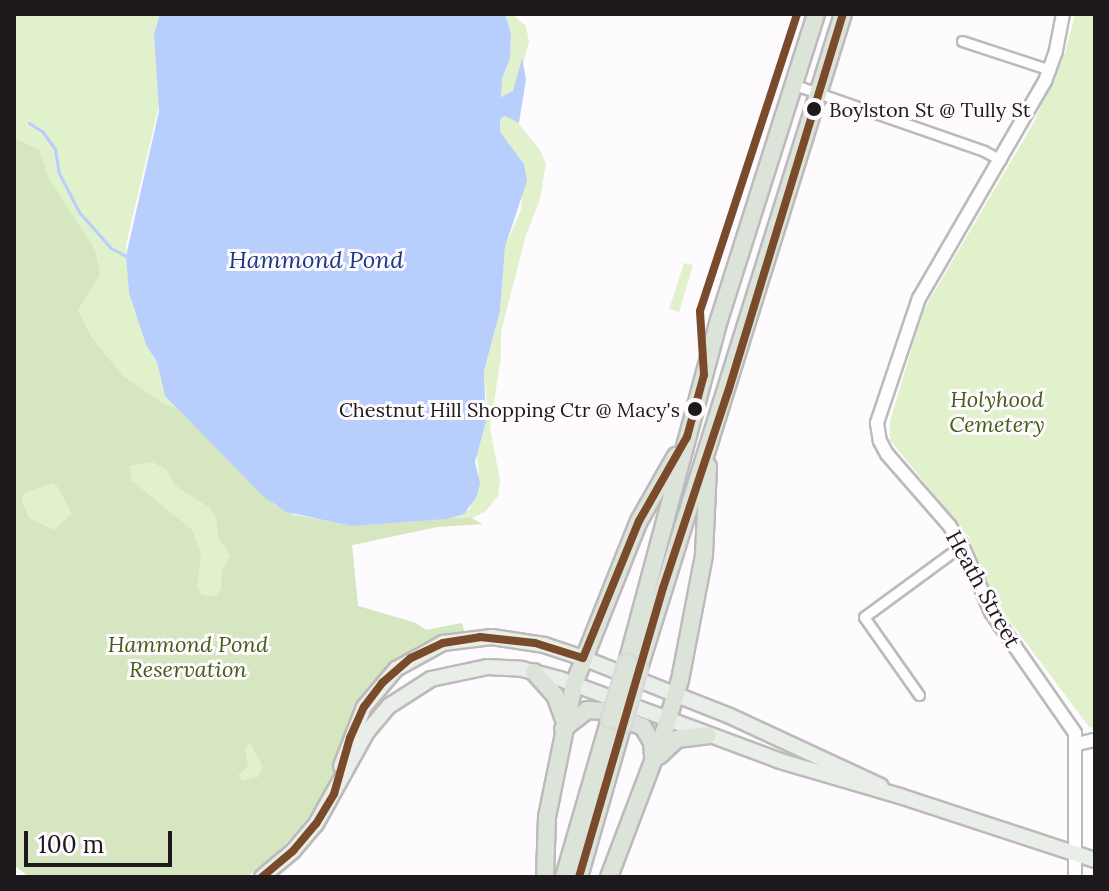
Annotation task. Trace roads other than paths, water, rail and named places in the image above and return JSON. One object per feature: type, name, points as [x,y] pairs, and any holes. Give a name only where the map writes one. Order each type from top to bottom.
[{"type":"highway","points":[[633,666],[687,437],[739,250],[816,14]]},
{"type":"highway","points":[[564,877],[708,452],[843,14]]},
{"type":"highway","points":[[545,877],[547,817],[574,684],[639,521],[687,437]]},
{"type":"highway","points":[[609,877],[676,694],[704,555],[708,452]]},
{"type":"highway","points":[[534,672],[555,695],[564,726]]},
{"type":"highway","points":[[564,726],[577,715],[592,709],[633,720],[650,737],[653,749],[651,767]]},
{"type":"highway","points":[[579,877],[616,722]]},
{"type":"highway","points":[[651,767],[663,750],[677,739],[708,735]]},
{"type":"main road","points":[[334,794],[350,738],[364,707],[382,683],[411,658],[443,643],[480,637],[528,642],[583,658],[676,694],[900,796]]},
{"type":"main road","points":[[262,877],[305,838],[334,794],[367,732],[389,706],[437,676],[473,668],[534,672],[574,684],[841,781],[900,796],[1095,860]]},
{"type":"street","name":"Heath Street","points":[[1063,14],[1050,70],[919,298],[877,423],[880,441],[887,454],[962,545],[991,612],[1069,722],[1077,744],[1075,877]]},
{"type":"street","points":[[962,41],[1050,70]]},
{"type":"street","points":[[792,84],[984,151],[1001,160]]},
{"type":"street","points":[[919,695],[864,617],[962,545]]},
{"type":"street","points":[[1077,744],[1095,740]]},
{"type":"water","name":"Hammond Pond","points":[[160,14],[505,14],[511,33],[510,59],[502,79],[501,97],[513,91],[522,58],[526,79],[519,123],[505,116],[500,119],[500,132],[524,164],[527,181],[505,247],[500,311],[484,371],[486,421],[475,462],[480,483],[477,496],[464,514],[447,519],[352,526],[286,512],[263,496],[165,396],[157,362],[146,345],[129,293],[126,256],[159,111],[154,34]]},
{"type":"waterway","points":[[29,123],[42,131],[55,149],[59,173],[79,212],[111,248],[126,256]]},
{"type":"place","name":"Boylston St @ Tully St","points":[[814,109]]},
{"type":"place","name":"Chestnut Hill Shopping Ctr @ Macy's","points":[[695,409]]},
{"type":"park label","name":"Holyhood Cemetery","points":[[997,412]]},
{"type":"park label","name":"Hammond Pond Reservation","points":[[188,656]]}]
